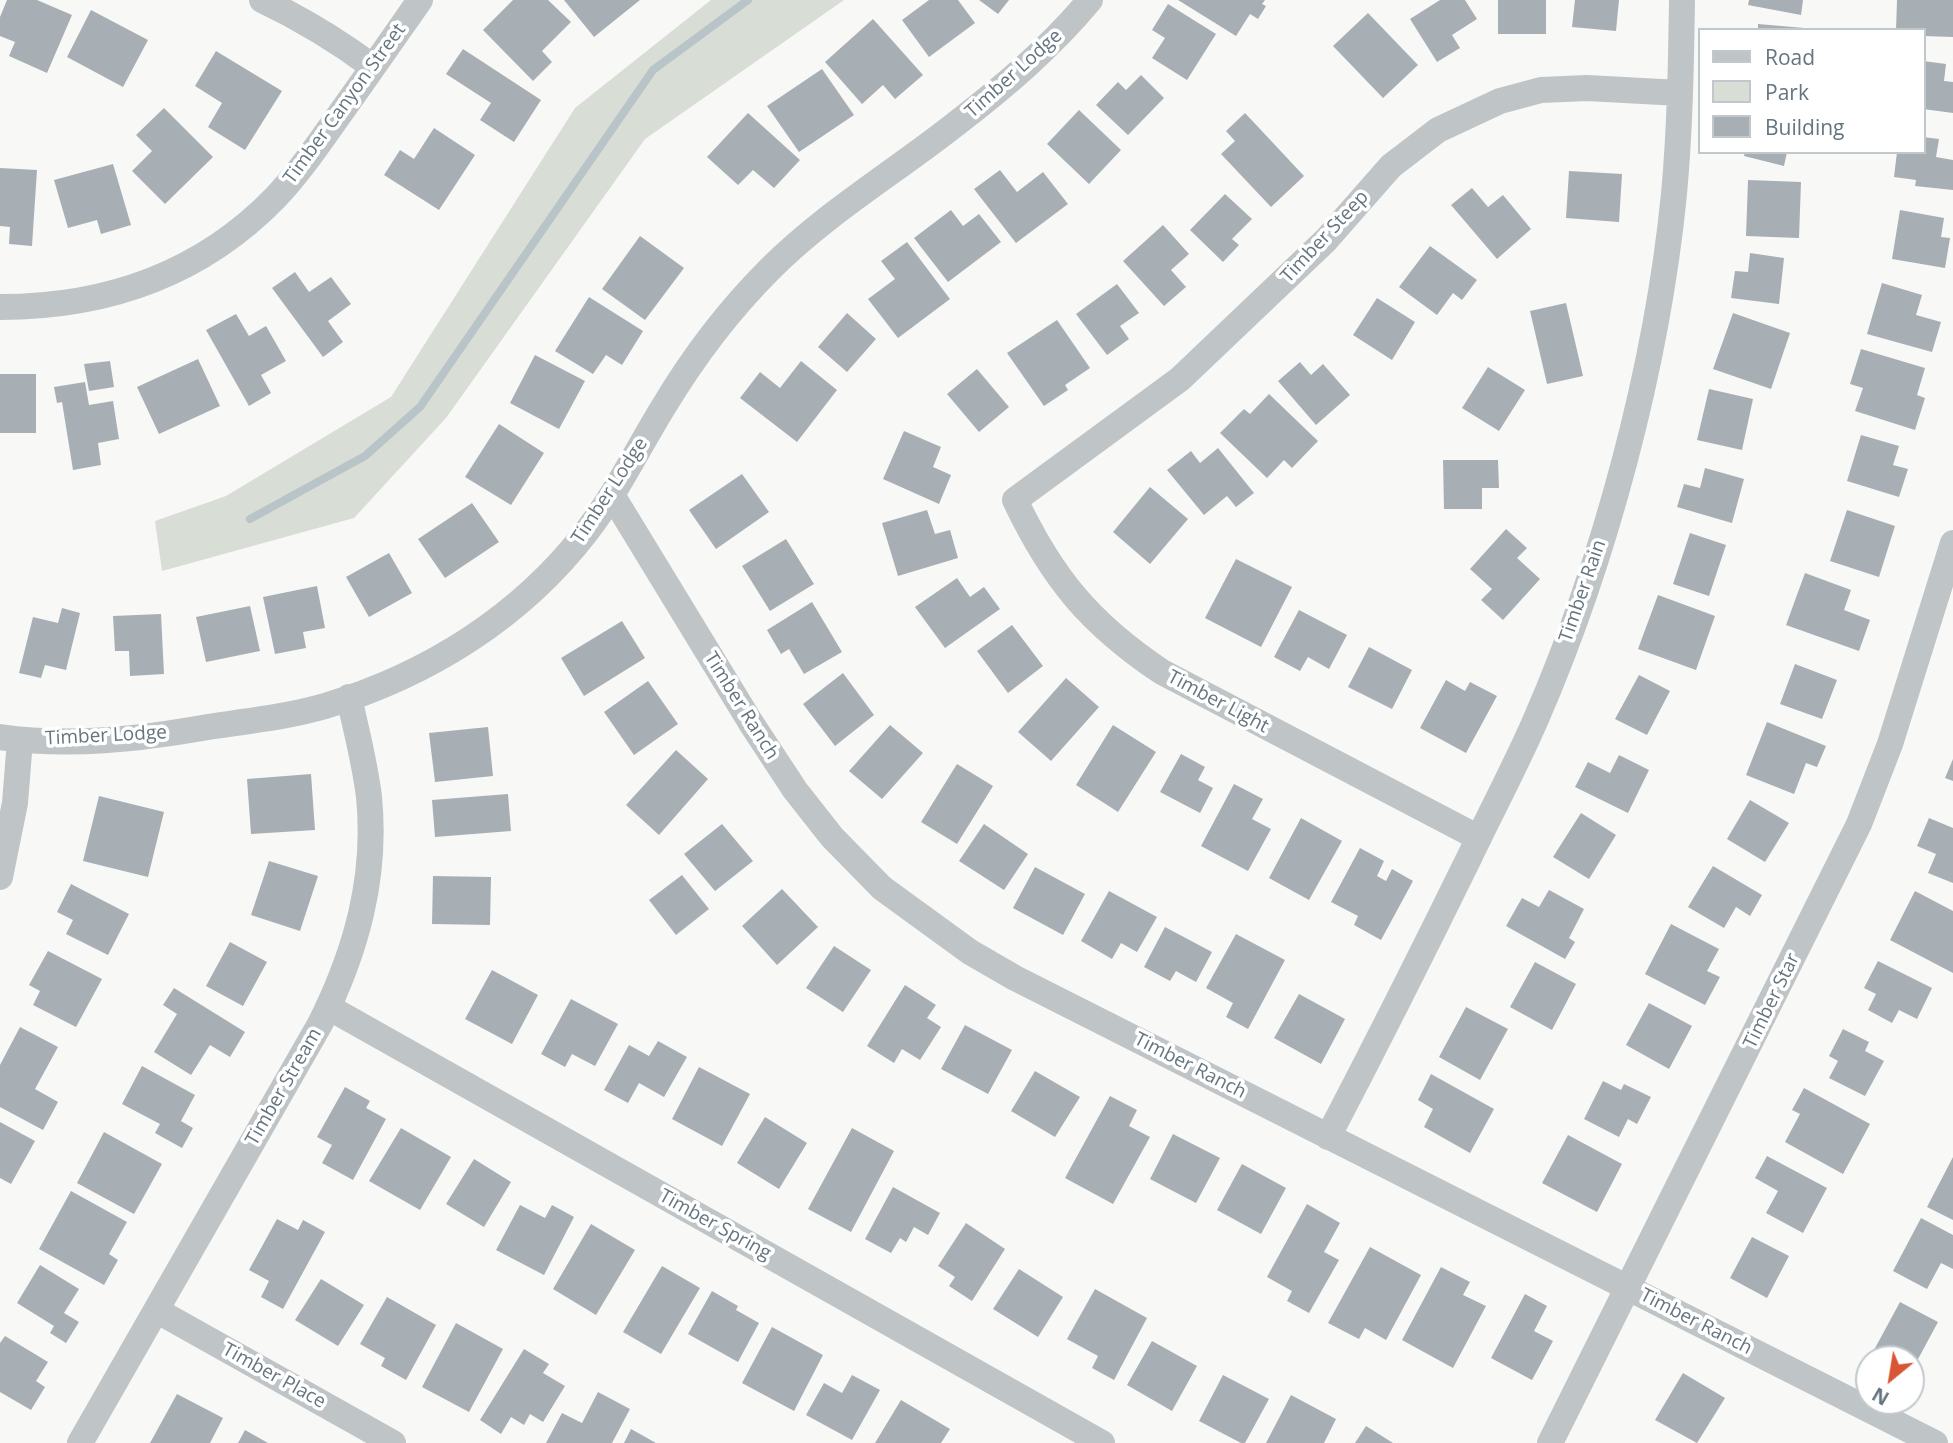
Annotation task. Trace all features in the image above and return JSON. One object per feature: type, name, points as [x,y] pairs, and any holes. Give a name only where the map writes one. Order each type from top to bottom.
[{"type":"street","points":[[262,0],[332,37],[373,67]]},
{"type":"street","name":"Timber Canyon Street","points":[[0,307],[40,307],[117,293],[180,269],[214,249],[246,225],[301,169],[420,0]]},
{"type":"street","name":"Timber Lodge","points":[[10,739],[146,738],[324,706],[395,681],[439,659],[481,633],[520,603],[556,568],[588,530],[701,348],[743,296],[810,232],[957,124],[1016,76],[1090,0]]},
{"type":"street","name":"Timber Rain","points":[[1328,1137],[1404,990],[1536,719],[1572,627],[1631,433],[1661,291],[1674,194],[1682,0]]},
{"type":"street","name":"Timber Steep","points":[[1015,500],[1180,379],[1326,240],[1391,166],[1438,130],[1500,101],[1542,90],[1587,88],[1680,93]]},
{"type":"street","name":"Timber Ranch","points":[[612,495],[795,790],[832,837],[882,888],[970,952],[1015,978],[1935,1443]]},
{"type":"street","name":"Timber Light","points":[[1015,500],[1034,540],[1054,571],[1077,601],[1131,652],[1162,672],[1479,838]]},
{"type":"street","name":"Timber Star","points":[[1550,1443],[1859,824],[1889,744],[1953,543]]},
{"type":"street","name":"Timber Stream","points":[[80,1443],[328,1007],[352,953],[369,876],[371,836],[369,797],[349,697]]},
{"type":"street","points":[[0,877],[15,803],[10,739]]},
{"type":"street","name":"Timber Spring","points":[[328,1007],[1102,1443]]},
{"type":"street","name":"Timber Place","points":[[156,1310],[393,1443]]},
{"type":"green space","points":[[711,0],[844,0],[645,139],[446,418],[354,518],[162,571],[155,521],[226,496],[391,397],[575,108]]},
{"type":"building","points":[[7,0],[37,0],[72,15],[47,73],[9,56],[15,42],[0,36],[0,17]]},
{"type":"building","points":[[513,0],[548,0],[571,22],[542,51],[552,62],[533,81],[483,30]]},
{"type":"building","points":[[564,0],[640,0],[594,37]]},
{"type":"building","points":[[929,0],[958,0],[975,23],[929,57],[902,20]]},
{"type":"building","points":[[979,0],[1009,0],[998,14]]},
{"type":"building","points":[[1178,0],[1265,0],[1262,4],[1266,6],[1258,19],[1250,14],[1236,36]]},
{"type":"building","points":[[1440,0],[1465,0],[1477,19],[1452,35],[1460,48],[1437,62],[1410,19]]},
{"type":"building","points":[[1498,0],[1546,0],[1546,34],[1498,34]]},
{"type":"building","points":[[1575,0],[1619,0],[1616,31],[1572,27]]},
{"type":"building","points":[[1749,0],[1803,0],[1801,15],[1748,5]]},
{"type":"building","points":[[1897,0],[1953,0],[1953,37],[1925,36],[1925,28],[1896,28]]},
{"type":"building","points":[[1168,4],[1216,34],[1187,80],[1152,58],[1165,38],[1152,30]]},
{"type":"building","points":[[91,10],[148,40],[123,87],[67,57]]},
{"type":"building","points":[[1368,13],[1418,65],[1383,98],[1333,46]]},
{"type":"building","points":[[873,19],[923,75],[895,99],[883,85],[862,104],[825,62]]},
{"type":"building","points":[[1758,24],[1804,28],[1758,28]]},
{"type":"building","points":[[463,49],[541,100],[514,142],[480,120],[491,103],[446,74]]},
{"type":"building","points":[[216,51],[282,91],[245,150],[208,127],[222,103],[195,86]]},
{"type":"building","points":[[1925,61],[1946,64],[1944,81],[1953,82],[1953,113],[1925,109]]},
{"type":"building","points":[[822,69],[854,115],[799,152],[767,106]]},
{"type":"building","points":[[1141,75],[1164,98],[1128,135],[1096,105],[1118,82],[1126,90]]},
{"type":"building","points":[[164,108],[213,157],[165,204],[132,171],[152,151],[136,135]]},
{"type":"building","points":[[1079,110],[1121,150],[1089,184],[1047,144]]},
{"type":"building","points":[[748,113],[800,160],[774,188],[753,170],[738,185],[707,157]]},
{"type":"building","points":[[1245,113],[1304,176],[1271,207],[1221,154],[1235,141],[1226,131]]},
{"type":"building","points":[[434,128],[475,155],[439,210],[384,175],[400,150],[414,159]]},
{"type":"building","points":[[1925,137],[1939,139],[1936,157],[1953,160],[1953,190],[1915,186],[1916,180],[1894,177],[1897,154],[1925,154]]},
{"type":"building","points":[[1744,154],[1787,154],[1784,166]]},
{"type":"building","points":[[113,164],[131,225],[101,234],[97,220],[68,228],[54,180]]},
{"type":"building","points":[[0,168],[37,170],[32,246],[9,244],[10,227],[0,226]]},
{"type":"building","points":[[1000,170],[1017,192],[1043,172],[1068,204],[1016,243],[974,189]]},
{"type":"building","points":[[1569,171],[1622,174],[1619,222],[1566,218]]},
{"type":"building","points":[[1748,180],[1801,182],[1799,238],[1746,236]]},
{"type":"building","points":[[1472,188],[1488,207],[1503,195],[1531,229],[1497,259],[1451,205]]},
{"type":"building","points":[[1225,194],[1252,219],[1232,239],[1239,245],[1223,262],[1190,230]]},
{"type":"building","points":[[951,210],[963,226],[979,214],[1001,242],[948,282],[914,238]]},
{"type":"building","points":[[1900,210],[1944,218],[1941,237],[1950,238],[1945,268],[1892,259]]},
{"type":"building","points":[[1163,225],[1189,254],[1171,270],[1186,287],[1164,306],[1123,261]]},
{"type":"building","points":[[640,236],[684,268],[645,320],[602,289]]},
{"type":"building","points":[[907,242],[950,299],[898,338],[868,299],[895,279],[881,261]]},
{"type":"building","points":[[1430,246],[1477,280],[1462,300],[1453,293],[1437,315],[1399,287]]},
{"type":"building","points":[[1750,253],[1784,258],[1779,304],[1731,298],[1735,271],[1748,272]]},
{"type":"building","points":[[295,272],[309,292],[331,277],[351,304],[328,321],[343,342],[323,357],[272,288]]},
{"type":"building","points":[[1882,283],[1922,295],[1916,315],[1941,322],[1932,352],[1867,334]]},
{"type":"building","points":[[1117,284],[1139,313],[1120,326],[1129,339],[1107,355],[1076,314]]},
{"type":"building","points":[[589,297],[643,331],[622,365],[606,355],[593,374],[555,351]]},
{"type":"building","points":[[1377,298],[1415,322],[1392,360],[1353,335]]},
{"type":"building","points":[[1566,303],[1583,376],[1547,384],[1530,311]]},
{"type":"building","points":[[847,313],[876,339],[847,372],[818,347]]},
{"type":"building","points":[[1733,313],[1790,333],[1771,389],[1713,369]]},
{"type":"building","points":[[236,314],[249,336],[266,326],[286,361],[261,375],[271,393],[249,406],[206,330]]},
{"type":"building","points":[[1057,320],[1090,368],[1065,385],[1068,390],[1044,406],[1007,353]]},
{"type":"building","points":[[1861,349],[1925,368],[1917,395],[1925,398],[1915,430],[1855,411],[1863,388],[1850,384]]},
{"type":"building","points":[[535,355],[585,381],[559,429],[510,403]]},
{"type":"building","points":[[198,359],[220,406],[159,434],[137,387]]},
{"type":"building","points":[[110,361],[114,387],[89,391],[84,364]]},
{"type":"building","points":[[801,361],[837,390],[797,442],[740,398],[760,372],[780,388]]},
{"type":"building","points":[[1300,362],[1311,375],[1323,364],[1350,395],[1316,425],[1278,381]]},
{"type":"building","points":[[1488,367],[1525,390],[1499,431],[1462,408]]},
{"type":"building","points":[[977,369],[1009,407],[979,432],[947,394]]},
{"type":"building","points":[[0,374],[36,374],[36,433],[0,433]]},
{"type":"building","points":[[85,382],[89,405],[113,401],[119,439],[98,443],[101,465],[73,470],[62,402],[57,403],[54,387]]},
{"type":"building","points":[[1709,389],[1753,399],[1742,450],[1697,440]]},
{"type":"building","points":[[1269,394],[1318,441],[1292,468],[1284,460],[1267,478],[1220,433],[1244,409],[1250,414]]},
{"type":"building","points":[[499,424],[544,453],[511,505],[465,477]]},
{"type":"building","points":[[904,431],[941,447],[933,467],[951,475],[939,504],[883,479]]},
{"type":"building","points":[[1861,435],[1899,446],[1893,465],[1908,469],[1899,497],[1847,481]]},
{"type":"building","points":[[1218,448],[1254,493],[1236,507],[1227,496],[1204,515],[1167,470],[1191,451],[1200,463]]},
{"type":"building","points":[[1443,460],[1498,460],[1499,488],[1482,488],[1482,509],[1444,509]]},
{"type":"building","points":[[1705,468],[1744,479],[1732,523],[1677,507],[1684,484],[1700,488]]},
{"type":"building","points":[[742,474],[769,512],[716,549],[689,510]]},
{"type":"building","points":[[1150,487],[1188,519],[1150,564],[1113,532]]},
{"type":"building","points":[[472,503],[499,542],[445,578],[418,539]]},
{"type":"building","points":[[927,510],[935,534],[950,530],[958,558],[898,576],[882,523]]},
{"type":"building","points":[[1847,510],[1895,526],[1879,577],[1830,561]]},
{"type":"building","points":[[1506,529],[1527,548],[1517,558],[1540,579],[1503,620],[1481,600],[1492,589],[1470,569]]},
{"type":"building","points":[[1690,533],[1726,545],[1709,596],[1673,584]]},
{"type":"building","points":[[786,539],[814,584],[770,611],[742,566]]},
{"type":"building","points":[[389,553],[412,593],[369,617],[346,577]]},
{"type":"building","points":[[1236,559],[1292,587],[1261,647],[1205,618]]},
{"type":"building","points":[[1805,573],[1851,590],[1844,610],[1870,620],[1859,651],[1786,625]]},
{"type":"building","points":[[957,578],[970,597],[984,587],[1000,609],[945,648],[915,607]]},
{"type":"building","points":[[317,586],[325,628],[303,632],[306,648],[275,654],[263,597]]},
{"type":"building","points":[[1658,595],[1715,616],[1696,670],[1638,649]]},
{"type":"building","points":[[812,602],[842,652],[804,674],[789,649],[781,654],[767,630]]},
{"type":"building","points":[[250,606],[260,651],[206,662],[196,617]]},
{"type":"building","points":[[62,608],[80,613],[66,670],[45,665],[41,678],[19,673],[33,617],[58,623]]},
{"type":"building","points":[[1299,610],[1347,635],[1329,669],[1308,657],[1300,671],[1274,657]]},
{"type":"building","points":[[161,614],[164,674],[130,676],[129,651],[115,651],[113,616]]},
{"type":"building","points":[[622,621],[645,658],[584,696],[561,658]]},
{"type":"building","points":[[1012,625],[1043,666],[1008,693],[977,651]]},
{"type":"building","points":[[1369,647],[1412,670],[1392,709],[1348,687]]},
{"type":"building","points":[[1795,664],[1837,680],[1822,719],[1780,704]]},
{"type":"building","points":[[843,673],[874,715],[835,746],[803,704]]},
{"type":"building","points":[[1639,675],[1670,691],[1647,735],[1615,719]]},
{"type":"building","points":[[1066,678],[1099,707],[1051,761],[1018,732]]},
{"type":"building","points":[[1446,680],[1465,691],[1470,682],[1497,696],[1466,753],[1420,728]]},
{"type":"building","points":[[648,681],[678,724],[634,755],[604,712]]},
{"type":"building","points":[[1767,722],[1826,746],[1817,767],[1806,763],[1794,794],[1746,775]]},
{"type":"building","points":[[890,725],[923,753],[882,799],[849,771]]},
{"type":"building","points":[[1113,725],[1156,752],[1118,812],[1076,785]]},
{"type":"building","points":[[488,727],[493,776],[435,782],[429,733]]},
{"type":"building","points":[[676,750],[708,779],[659,835],[626,805]]},
{"type":"building","points":[[1181,754],[1205,767],[1198,780],[1213,788],[1200,813],[1160,792]]},
{"type":"building","points":[[1619,755],[1649,770],[1628,813],[1575,787],[1588,762],[1610,773]]},
{"type":"building","points":[[1953,759],[1953,781],[1945,778]]},
{"type":"building","points":[[957,764],[993,786],[957,844],[921,822]]},
{"type":"building","points":[[311,774],[315,830],[251,834],[247,779]]},
{"type":"building","points":[[1234,784],[1263,799],[1252,819],[1271,829],[1248,871],[1201,846]]},
{"type":"building","points":[[508,794],[511,831],[435,837],[432,800]]},
{"type":"building","points":[[99,796],[164,812],[148,877],[83,861]]},
{"type":"building","points":[[1750,800],[1789,823],[1765,862],[1727,839]]},
{"type":"building","points":[[1581,813],[1616,835],[1589,879],[1553,857]]},
{"type":"building","points":[[1301,818],[1342,841],[1309,900],[1269,878]]},
{"type":"building","points":[[1929,818],[1953,828],[1953,883],[1928,873],[1936,854],[1917,846]]},
{"type":"building","points":[[722,824],[753,861],[715,891],[684,854]]},
{"type":"building","points":[[984,824],[1028,854],[1004,890],[959,861]]},
{"type":"building","points":[[1360,848],[1384,861],[1377,876],[1386,881],[1392,869],[1413,881],[1381,940],[1354,925],[1358,916],[1331,902]]},
{"type":"building","points":[[269,861],[318,876],[300,931],[251,915]]},
{"type":"building","points":[[1713,866],[1762,895],[1750,916],[1736,907],[1724,928],[1688,907]]},
{"type":"building","points":[[1035,867],[1085,894],[1063,935],[1013,908]]},
{"type":"building","points":[[682,875],[709,909],[676,935],[649,900]]},
{"type":"building","points":[[433,876],[491,877],[490,925],[432,924]]},
{"type":"building","points":[[71,884],[129,914],[108,955],[66,934],[73,920],[57,912]]},
{"type":"building","points":[[782,889],[818,927],[777,965],[742,926]]},
{"type":"building","points":[[1549,890],[1584,909],[1569,938],[1575,942],[1565,959],[1506,926],[1522,898],[1539,907]]},
{"type":"building","points":[[1109,891],[1157,917],[1137,952],[1121,943],[1112,959],[1081,941]]},
{"type":"building","points":[[1915,891],[1953,911],[1953,973],[1890,940]]},
{"type":"building","points":[[1671,924],[1719,949],[1707,971],[1720,977],[1705,1005],[1645,974]]},
{"type":"building","points":[[1165,927],[1212,952],[1196,982],[1176,971],[1170,981],[1144,967]]},
{"type":"building","points":[[1236,934],[1285,960],[1248,1029],[1226,1017],[1233,1003],[1206,988]]},
{"type":"building","points":[[230,942],[267,962],[243,1006],[206,986]]},
{"type":"building","points":[[834,946],[871,970],[843,1012],[806,988]]},
{"type":"building","points":[[48,951],[102,979],[76,1027],[33,1005],[40,991],[29,985]]},
{"type":"building","points":[[1878,961],[1932,988],[1917,1019],[1899,1010],[1892,1023],[1868,1010],[1876,994],[1864,988]]},
{"type":"building","points":[[1535,962],[1576,984],[1552,1030],[1510,1007]]},
{"type":"building","points":[[492,970],[538,995],[512,1044],[465,1019]]},
{"type":"building","points":[[905,985],[936,1005],[927,1018],[941,1027],[920,1060],[902,1049],[894,1063],[867,1046]]},
{"type":"building","points":[[174,988],[245,1032],[230,1057],[210,1045],[191,1075],[154,1052],[177,1014],[163,1005]]},
{"type":"building","points":[[1299,994],[1345,1019],[1321,1064],[1274,1038]]},
{"type":"building","points":[[571,999],[618,1024],[595,1066],[572,1054],[565,1067],[541,1054]]},
{"type":"building","points":[[1649,1003],[1692,1026],[1669,1069],[1626,1045]]},
{"type":"building","points":[[1466,1007],[1508,1029],[1480,1080],[1439,1057]]},
{"type":"building","points":[[965,1025],[1012,1050],[988,1094],[941,1069]]},
{"type":"building","points":[[20,1027],[58,1047],[35,1089],[58,1102],[43,1130],[0,1107],[0,1065]]},
{"type":"building","points":[[1843,1029],[1869,1042],[1865,1051],[1884,1061],[1865,1096],[1829,1078],[1838,1061],[1829,1056]]},
{"type":"building","points":[[658,1041],[687,1057],[664,1097],[639,1083],[628,1103],[604,1090],[629,1045],[649,1056]]},
{"type":"building","points":[[142,1066],[195,1095],[181,1121],[193,1128],[182,1148],[155,1133],[160,1124],[122,1104]]},
{"type":"building","points":[[699,1067],[750,1094],[722,1146],[672,1119]]},
{"type":"building","points":[[1035,1071],[1080,1097],[1055,1137],[1011,1111]]},
{"type":"building","points":[[1431,1074],[1494,1109],[1470,1153],[1424,1127],[1433,1109],[1418,1100]]},
{"type":"building","points":[[1603,1081],[1621,1090],[1624,1084],[1651,1097],[1637,1124],[1628,1119],[1619,1137],[1584,1119]]},
{"type":"building","points":[[345,1087],[370,1101],[366,1108],[386,1119],[353,1180],[322,1163],[332,1145],[317,1137]]},
{"type":"building","points":[[1804,1088],[1870,1124],[1843,1174],[1785,1142],[1800,1114],[1792,1110]]},
{"type":"building","points":[[1110,1096],[1137,1110],[1129,1126],[1150,1137],[1113,1204],[1065,1178]]},
{"type":"building","points":[[765,1117],[807,1143],[779,1189],[737,1163]]},
{"type":"building","points":[[0,1122],[35,1141],[11,1184],[0,1178]]},
{"type":"building","points":[[401,1128],[451,1157],[420,1210],[369,1181]]},
{"type":"building","points":[[852,1128],[894,1151],[851,1232],[808,1209]]},
{"type":"building","points":[[104,1132],[162,1164],[134,1214],[77,1183]]},
{"type":"building","points":[[1173,1134],[1220,1158],[1196,1203],[1150,1179]]},
{"type":"building","points":[[1568,1135],[1622,1164],[1597,1212],[1542,1183]]},
{"type":"building","points":[[1767,1156],[1827,1188],[1803,1233],[1766,1213],[1778,1191],[1755,1178]]},
{"type":"building","points":[[1953,1157],[1953,1220],[1927,1207]]},
{"type":"building","points":[[474,1159],[511,1182],[484,1227],[446,1204]]},
{"type":"building","points":[[1242,1164],[1286,1188],[1261,1234],[1217,1210]]},
{"type":"building","points":[[893,1187],[940,1213],[928,1235],[914,1227],[906,1242],[900,1238],[891,1253],[865,1239]]},
{"type":"building","points":[[71,1191],[127,1222],[109,1254],[118,1260],[104,1285],[39,1249]]},
{"type":"building","points":[[1307,1204],[1340,1223],[1324,1252],[1339,1260],[1309,1313],[1287,1301],[1292,1291],[1267,1277]]},
{"type":"building","points":[[520,1205],[545,1218],[552,1205],[574,1217],[544,1275],[496,1250]]},
{"type":"building","points":[[1921,1218],[1953,1235],[1953,1269],[1941,1263],[1927,1289],[1893,1271]]},
{"type":"building","points":[[277,1219],[298,1230],[303,1220],[325,1232],[283,1309],[261,1297],[269,1281],[249,1270]]},
{"type":"building","points":[[966,1223],[1005,1249],[972,1301],[949,1286],[955,1277],[938,1266]]},
{"type":"building","points":[[591,1224],[635,1250],[596,1315],[553,1289]]},
{"type":"building","points":[[1752,1237],[1789,1256],[1767,1298],[1730,1278]]},
{"type":"building","points":[[1370,1247],[1421,1275],[1386,1340],[1365,1328],[1359,1339],[1328,1323]]},
{"type":"building","points":[[40,1265],[79,1289],[64,1313],[79,1322],[66,1343],[50,1333],[54,1326],[17,1303]]},
{"type":"building","points":[[662,1266],[700,1288],[661,1354],[623,1332]]},
{"type":"building","points":[[1441,1267],[1470,1282],[1463,1295],[1486,1306],[1453,1368],[1402,1340]]},
{"type":"building","points":[[1019,1269],[1063,1297],[1038,1337],[993,1309]]},
{"type":"building","points":[[321,1279],[364,1305],[338,1346],[295,1320]]},
{"type":"building","points":[[1095,1289],[1147,1318],[1114,1380],[1092,1368],[1098,1356],[1067,1339]]},
{"type":"building","points":[[712,1291],[738,1306],[736,1310],[759,1323],[738,1362],[688,1334]]},
{"type":"building","points":[[1525,1294],[1547,1306],[1534,1331],[1553,1341],[1532,1380],[1491,1358]]},
{"type":"building","points":[[387,1297],[436,1325],[406,1380],[381,1366],[385,1358],[360,1344]]},
{"type":"building","points":[[1900,1302],[1938,1322],[1925,1346],[1877,1345]]},
{"type":"building","points":[[456,1323],[503,1349],[469,1412],[422,1387]]},
{"type":"building","points":[[772,1327],[823,1355],[794,1411],[742,1383]]},
{"type":"building","points":[[5,1336],[48,1362],[36,1381],[45,1387],[31,1410],[0,1392],[0,1343]]},
{"type":"building","points":[[1152,1341],[1197,1366],[1172,1411],[1127,1385]]},
{"type":"building","points":[[524,1349],[549,1364],[543,1373],[565,1386],[543,1422],[530,1414],[524,1425],[511,1417],[501,1434],[480,1420]]},
{"type":"building","points":[[1683,1373],[1725,1398],[1697,1443],[1655,1420]]},
{"type":"building","points":[[852,1375],[880,1390],[852,1440],[806,1415],[824,1383],[842,1393]]},
{"type":"building","points":[[1223,1375],[1269,1399],[1245,1443],[1199,1421]]},
{"type":"building","points":[[598,1392],[630,1409],[612,1443],[546,1443],[562,1413],[582,1423]]},
{"type":"building","points":[[177,1394],[223,1418],[210,1443],[150,1443]]},
{"type":"building","points":[[1291,1395],[1336,1419],[1324,1443],[1266,1443]]},
{"type":"building","points":[[901,1400],[950,1429],[941,1443],[875,1443]]},
{"type":"building","points":[[1366,1426],[1393,1443],[1355,1443]]},
{"type":"building","points":[[631,1429],[656,1443],[624,1443]]},
{"type":"building","points":[[245,1430],[268,1443],[238,1443]]},
{"type":"waterway","points":[[250,519],[365,456],[420,407],[653,70],[748,0]]}]
